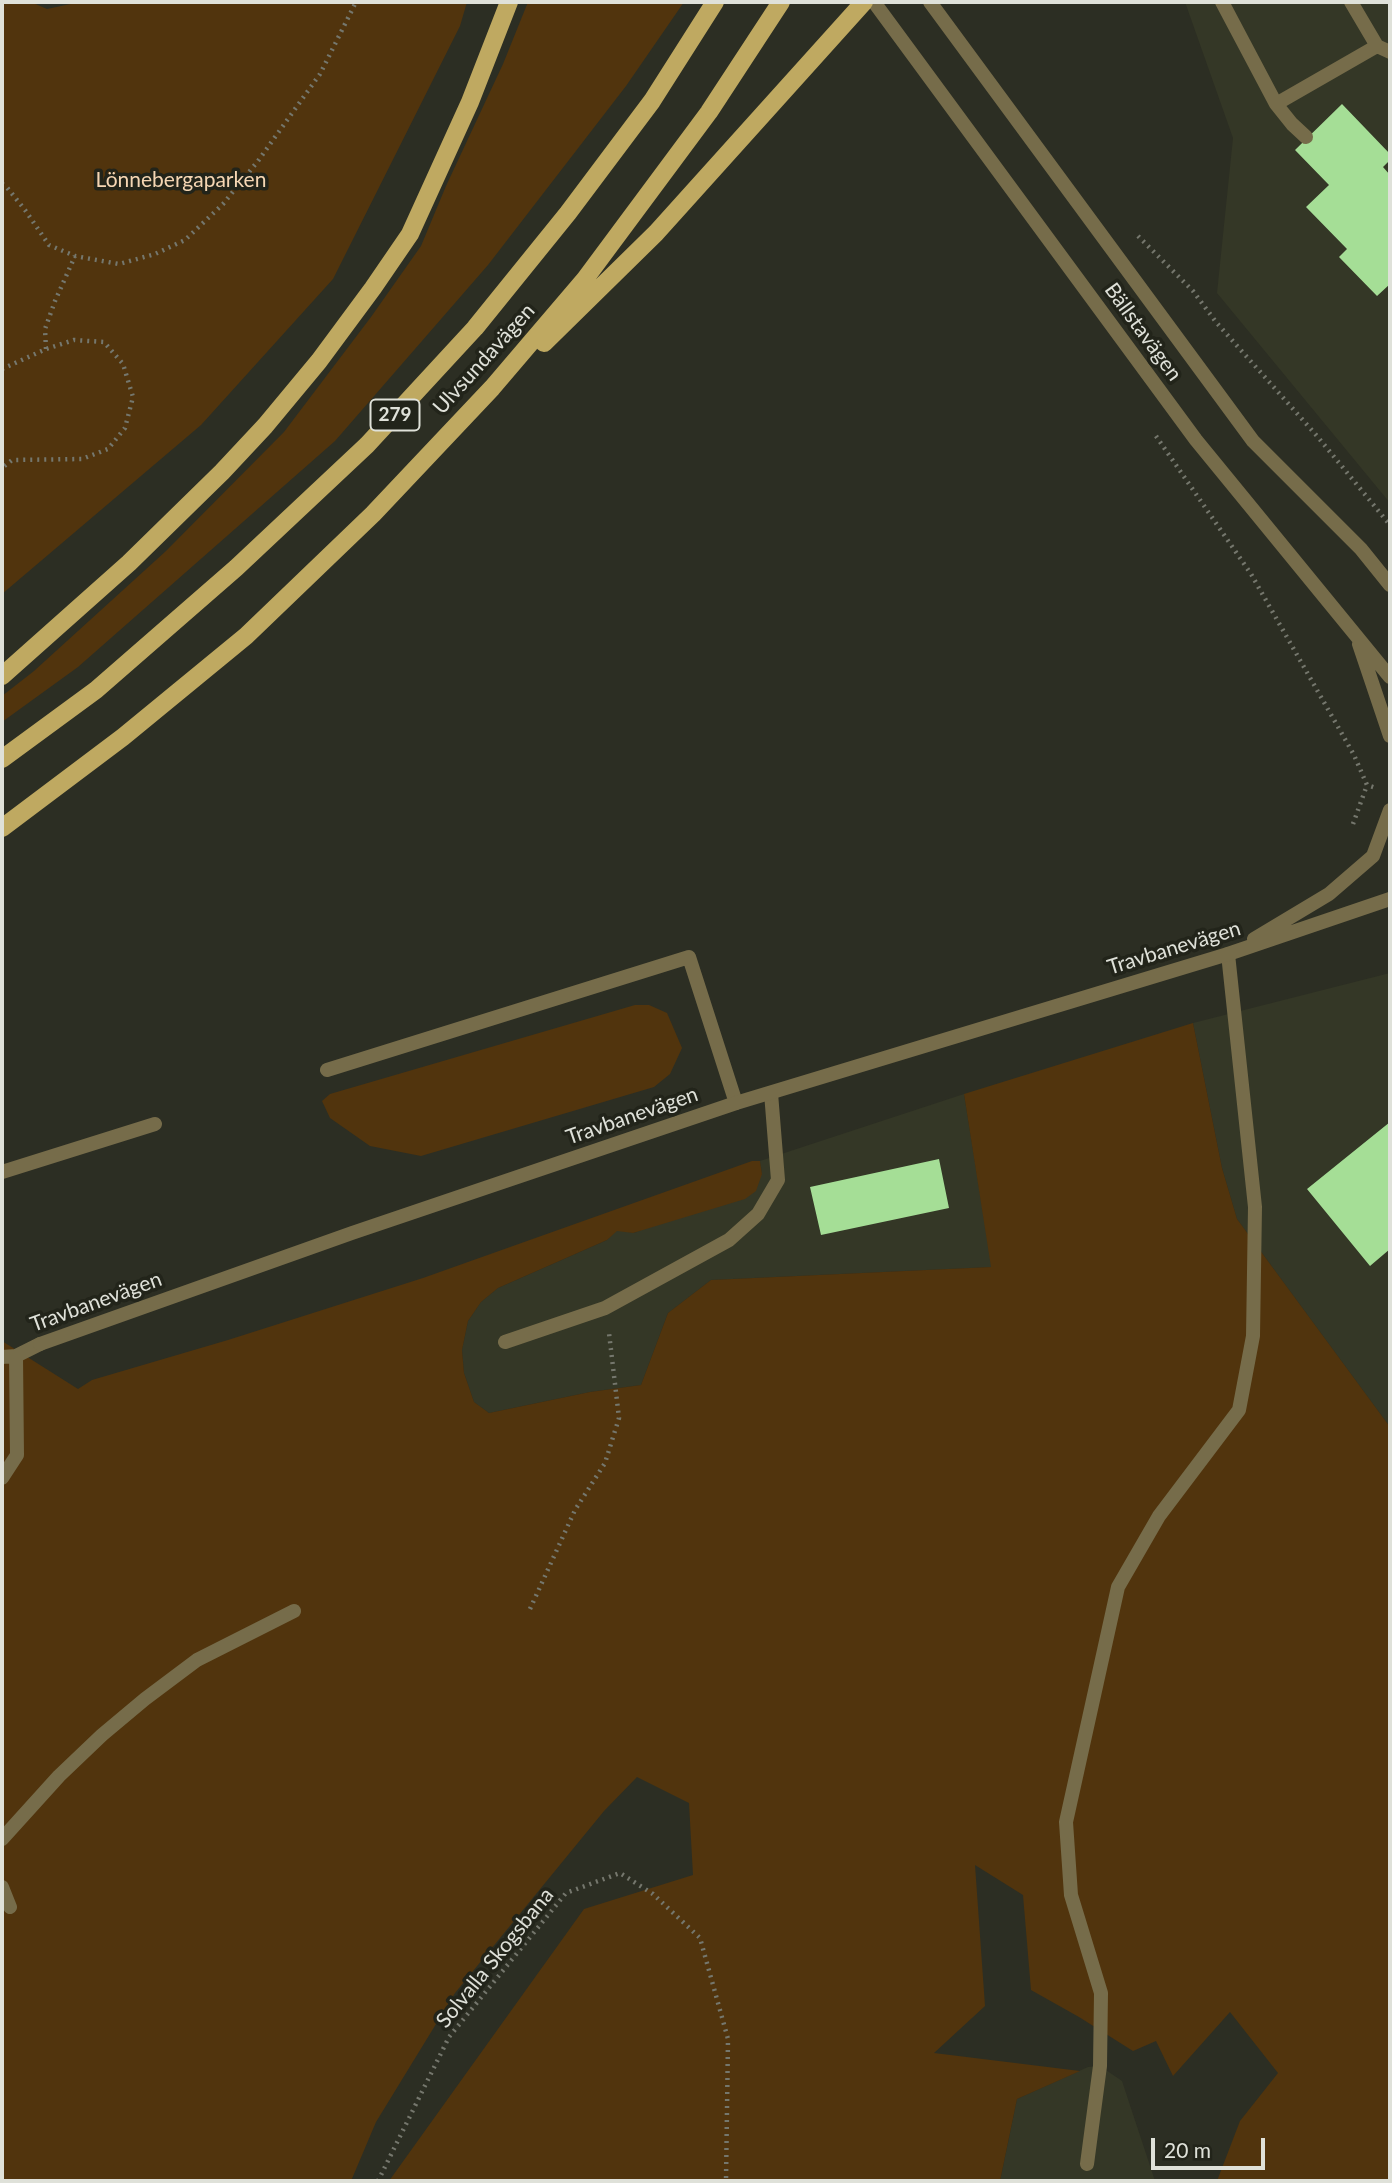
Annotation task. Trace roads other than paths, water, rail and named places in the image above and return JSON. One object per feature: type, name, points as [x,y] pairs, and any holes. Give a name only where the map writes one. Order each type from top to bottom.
[{"type":"main road","points":[[2,676],[129,564],[222,472],[265,426],[327,350],[410,234],[470,102],[509,2]]},
{"type":"main road","name":"Ulvsundavägen","points":[[2,759],[96,690],[236,568],[367,445],[475,328],[568,213],[652,101],[715,2]]},
{"type":"main road","name":"Ulvsundavägen","points":[[2,828],[123,737],[246,636],[373,514],[492,388],[585,279],[709,112],[780,2]]},
{"type":"main road","points":[[426,458],[656,233],[864,2]]},
{"type":"street","name":"Bällstavägen","points":[[874,2],[1196,440],[1390,677]]},
{"type":"street","name":"Bällstavägen","points":[[930,2],[1253,441],[1361,549],[1390,584]]},
{"type":"street","points":[[1222,2],[1276,104],[1306,137]]},
{"type":"street","points":[[1276,104],[1383,49],[1351,2]]},
{"type":"street","points":[[1356,636],[1390,736]]},
{"type":"street","points":[[1087,2164],[1100,2066],[1101,1993],[1071,1895],[1066,1822],[1118,1587],[1158,1516],[1239,1410],[1253,1336],[1255,1207],[1228,954],[1329,894],[1373,856],[1390,810]]},
{"type":"street","name":"Travbanevägen","points":[[2,1478],[17,1454],[9,1357],[40,1344],[352,1233],[736,1103],[1228,954],[1390,899]]},
{"type":"street","points":[[327,1070],[689,957],[736,1103]]},
{"type":"street","points":[[505,1342],[605,1308],[729,1240],[758,1214],[778,1180],[771,1093]]},
{"type":"street","points":[[2,1172],[155,1124]]},
{"type":"street","points":[[2,1839],[59,1776],[145,1699],[197,1660],[294,1612]]},
{"type":"street","points":[[2,1887],[10,1907]]},
{"type":"park label","name":"Lönnebergaparken","points":[[181,180]]}]
